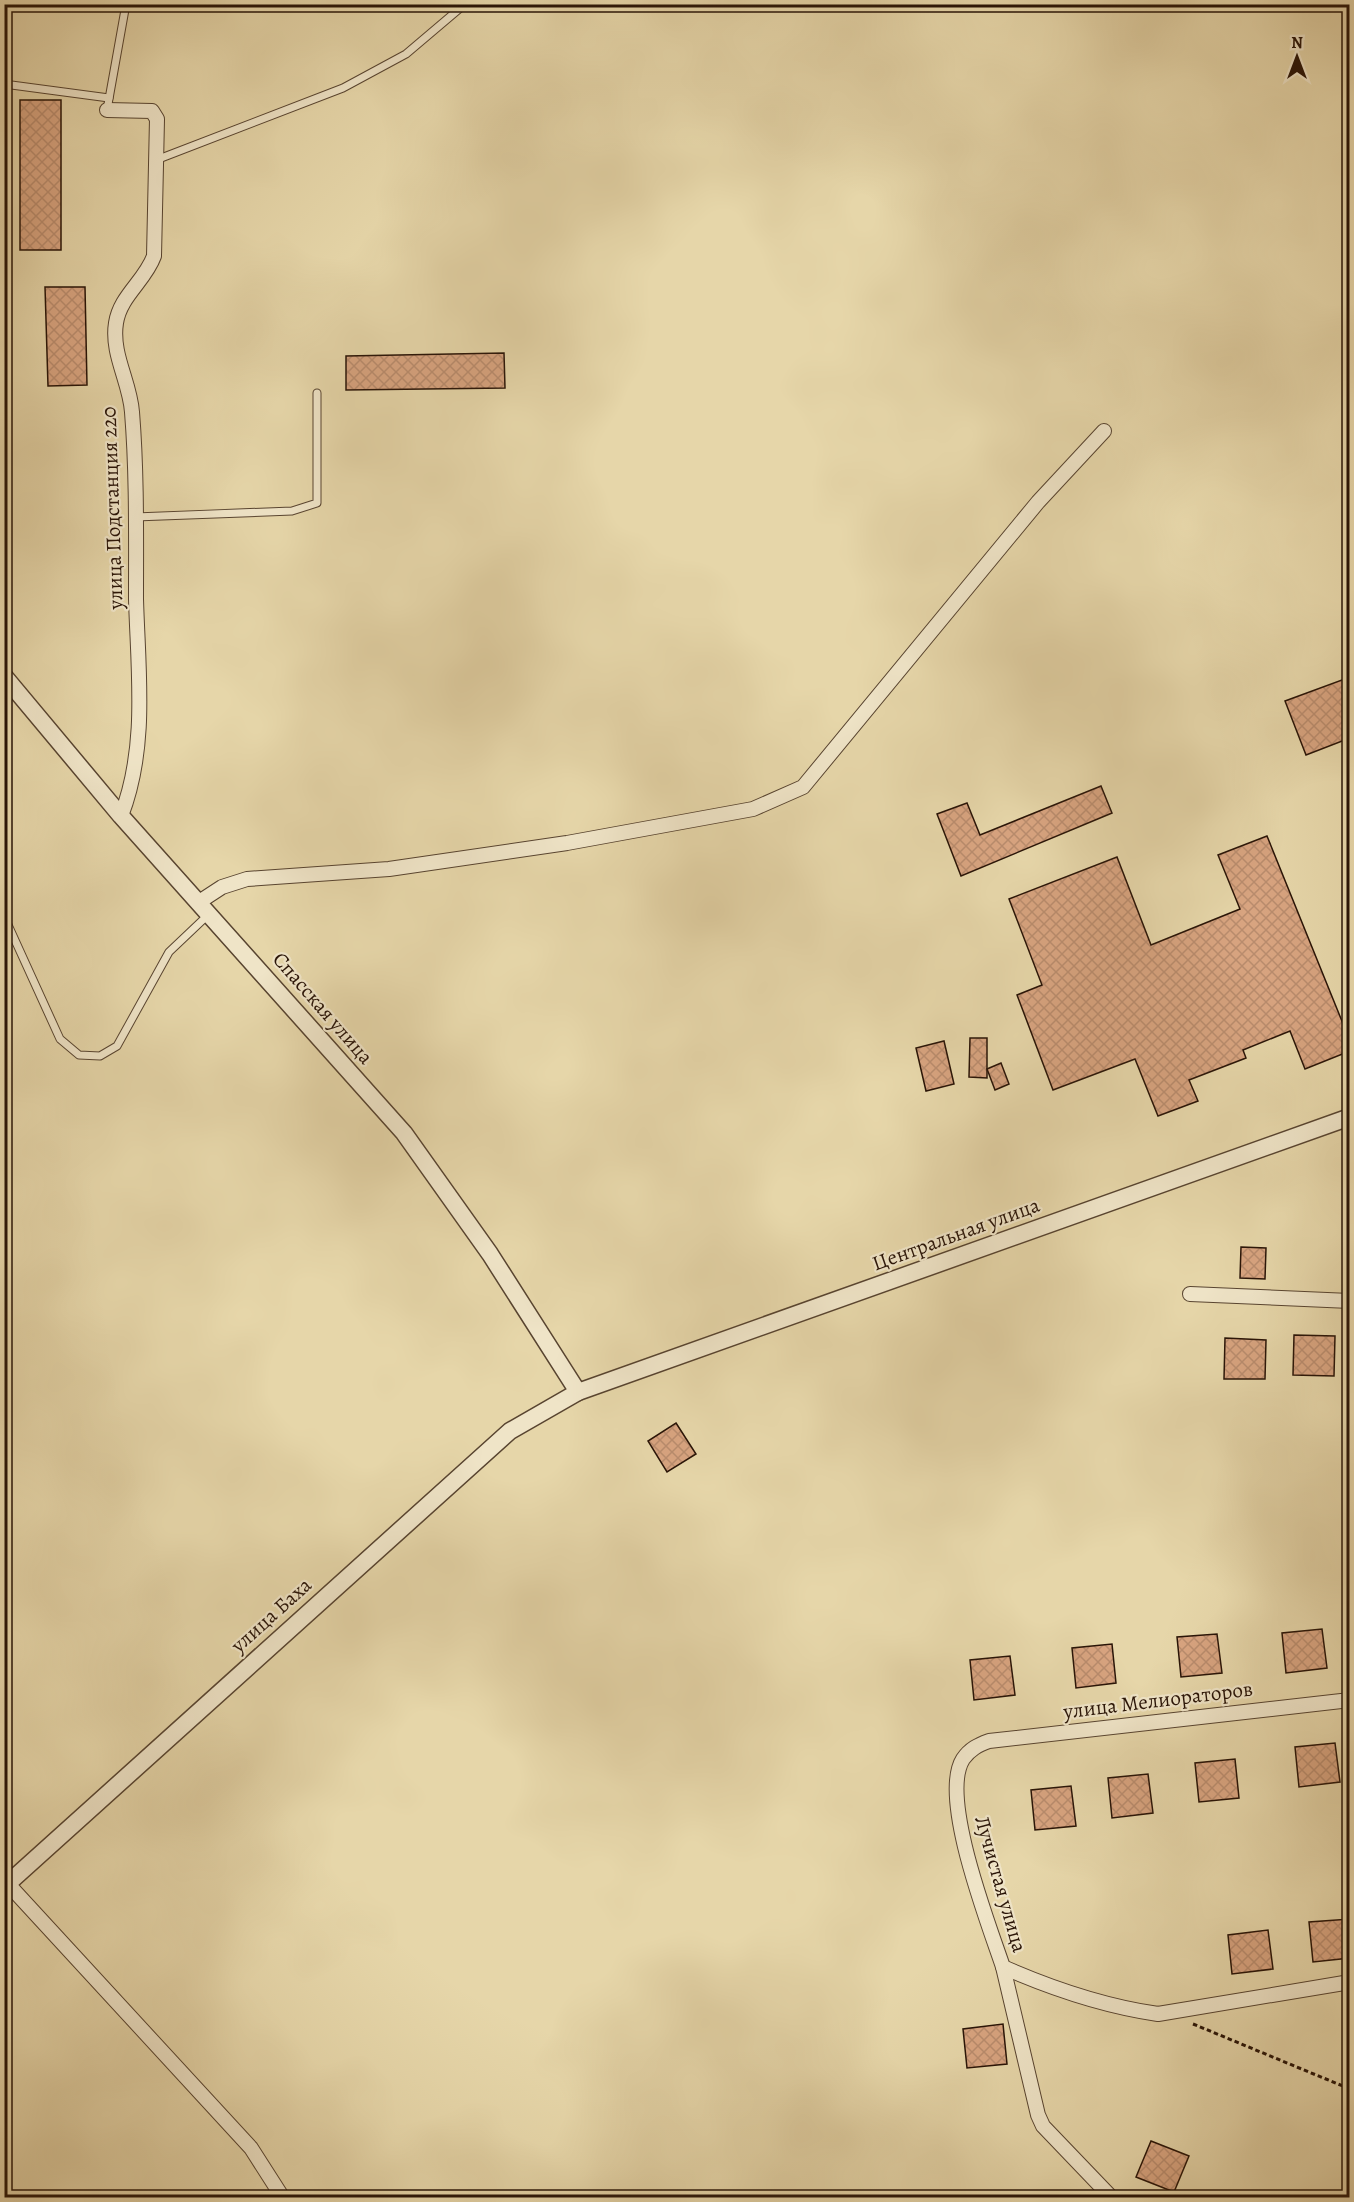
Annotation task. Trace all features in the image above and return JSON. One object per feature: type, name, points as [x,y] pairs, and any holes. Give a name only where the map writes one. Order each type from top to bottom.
[{"type":"street","name":"улица Подстанция 220","points":[[108,104],[152,111],[157,118],[154,256],[150,267],[121,306],[116,324],[118,359],[132,409],[138,747],[134,779],[121,816]]},
{"type":"street","points":[[204,908],[222,887],[247,879],[388,869],[567,843],[753,809],[787,797],[803,788],[1038,502],[1104,431]]},
{"type":"street","name":"Спасская улица","points":[[4,676],[121,816],[404,1133],[490,1254],[578,1392]]},
{"type":"street","name":"Центральная улица","points":[[578,1392],[1350,1117]]},
{"type":"street","points":[[1191,1294],[1350,1301]]},
{"type":"street","name":"улица Баха","points":[[6,1885],[510,1431],[578,1392]]},
{"type":"street","name":"улица Мелиораторов","points":[[973,1748],[1001,1740],[1350,1700]]},
{"type":"street","name":"Лучистая улица","points":[[973,1748],[962,1760],[958,1780],[959,1811],[969,1863],[1003,1967],[1055,1990],[1129,2009],[1167,2013],[1350,1982]]},
{"type":"street","points":[[6,1885],[251,2148],[283,2198]]},
{"type":"street","points":[[1003,1967],[1038,2115],[1043,2126],[1112,2198]]},
{"type":"lane","points":[[4,84],[108,104],[126,4]]},
{"type":"lane","points":[[156,160],[344,88],[406,54],[465,4]]},
{"type":"lane","points":[[135,517],[292,511],[317,503],[317,393]]},
{"type":"lane","points":[[4,916],[60,1039],[79,1055],[90,1056],[110,1053],[117,1047],[169,952],[204,908]]},
{"type":"path","points":[[1167,2013],[1350,2089]]},
{"type":"building","points":[[20,100],[61,100],[61,250],[20,250]]},
{"type":"building","points":[[45,287],[85,287],[87,385],[48,386]]},
{"type":"building","points":[[504,353],[505,388],[346,390],[346,356]]},
{"type":"building","points":[[1350,677],[1350,738],[1306,755],[1285,701]]},
{"type":"building","points":[[1101,786],[1112,813],[961,876],[937,814],[967,803],[980,835]]},
{"type":"building","points":[[1267,836],[1350,1041],[1350,1051],[1305,1069],[1290,1031],[1243,1050],[1246,1058],[1189,1080],[1198,1101],[1158,1116],[1135,1059],[1053,1090],[1017,995],[1042,985],[1009,899],[1117,857],[1151,945],[1240,909],[1218,855]]},
{"type":"building","points":[[970,1038],[987,1038],[987,1078],[969,1077]]},
{"type":"building","points":[[944,1041],[954,1084],[926,1091],[916,1048]]},
{"type":"building","points":[[1001,1063],[1009,1084],[995,1090],[987,1069]]},
{"type":"building","points":[[1241,1247],[1266,1248],[1265,1279],[1240,1278]]},
{"type":"building","points":[[1294,1335],[1335,1336],[1334,1376],[1293,1375]]},
{"type":"building","points":[[1225,1338],[1266,1340],[1265,1379],[1224,1379]]},
{"type":"building","points":[[676,1423],[696,1454],[667,1472],[648,1441]]},
{"type":"building","points":[[1322,1629],[1327,1668],[1286,1673],[1282,1633]]},
{"type":"building","points":[[1217,1634],[1222,1673],[1181,1677],[1177,1637]]},
{"type":"building","points":[[1112,1644],[1116,1683],[1076,1688],[1072,1648]]},
{"type":"building","points":[[1010,1656],[1015,1695],[974,1700],[970,1660]]},
{"type":"building","points":[[1335,1743],[1340,1782],[1299,1787],[1295,1747]]},
{"type":"building","points":[[1235,1759],[1239,1798],[1199,1802],[1195,1763]]},
{"type":"building","points":[[1148,1774],[1153,1813],[1112,1818],[1108,1778]]},
{"type":"building","points":[[1071,1786],[1076,1826],[1035,1830],[1031,1790]]},
{"type":"building","points":[[1350,1919],[1350,1958],[1313,1962],[1309,1922]]},
{"type":"building","points":[[1268,1930],[1273,1969],[1232,1974],[1228,1935]]},
{"type":"building","points":[[1003,2024],[1007,2064],[967,2068],[963,2029]]},
{"type":"building","points":[[1151,2141],[1189,2156],[1174,2192],[1136,2177]]}]
